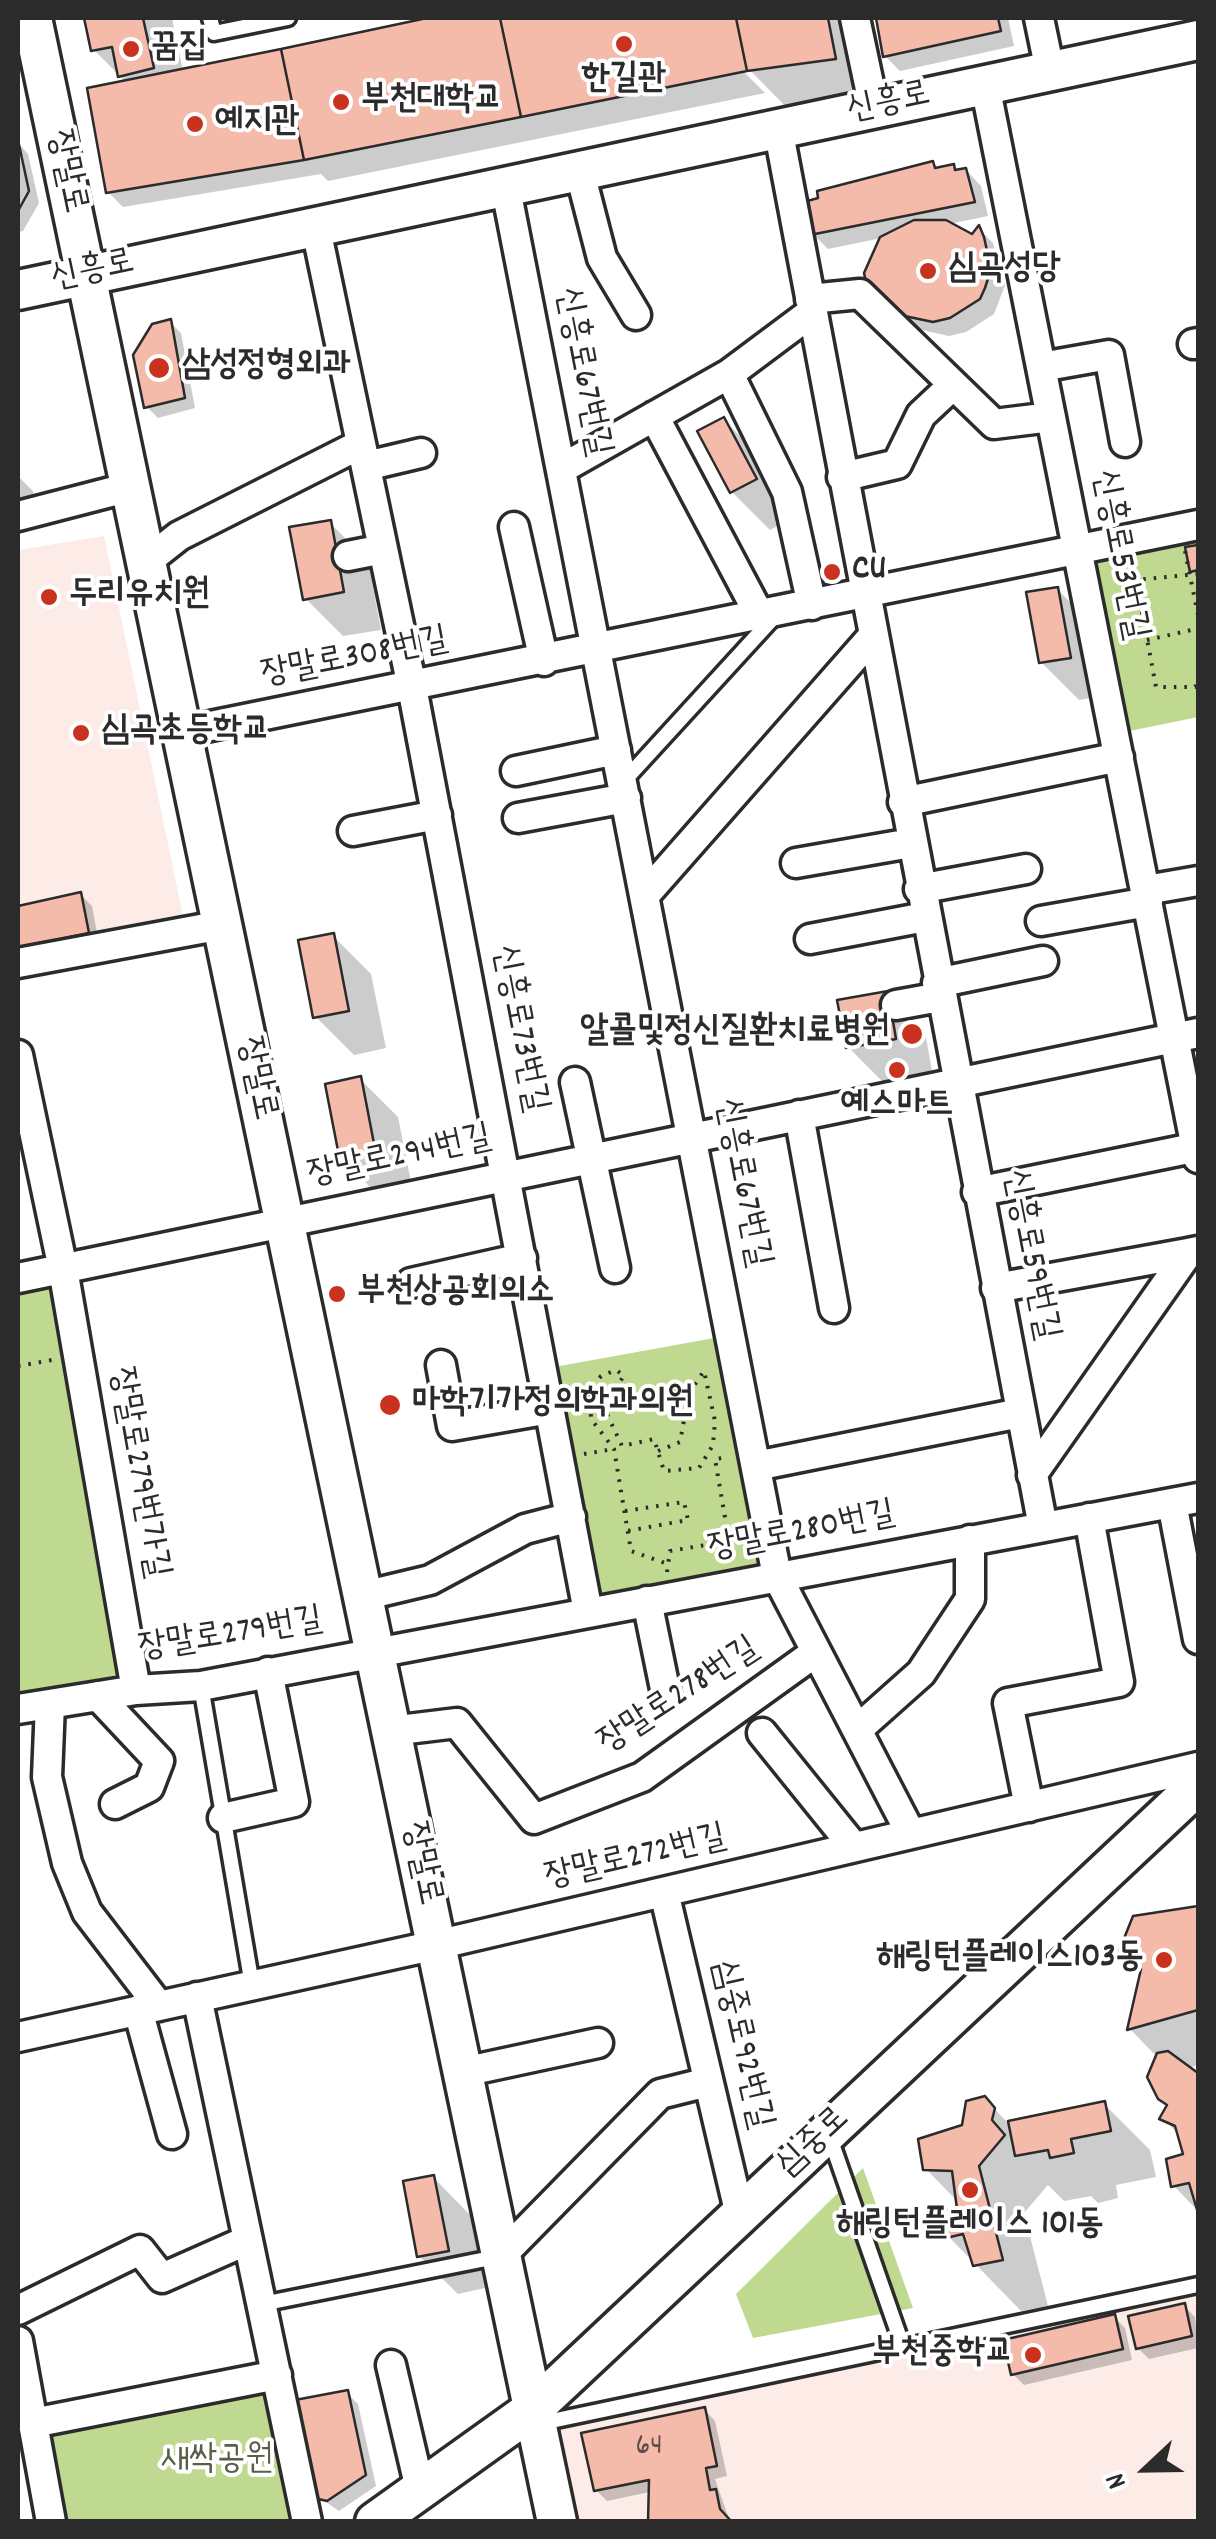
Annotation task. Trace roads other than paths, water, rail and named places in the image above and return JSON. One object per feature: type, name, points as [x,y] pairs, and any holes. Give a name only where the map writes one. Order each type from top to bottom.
[{"type":"street","name":"장말로","points":[[32,18],[557,2522]]},
{"type":"street","points":[[854,18],[874,108]]},
{"type":"street","points":[[1039,18],[1050,71]]},
{"type":"street","name":"신흥로","points":[[18,290],[315,224],[1198,40]]},
{"type":"street","name":"신흥로53번길","points":[[985,85],[1147,896],[1187,1035],[1198,1151]]},
{"type":"street","name":"신흥로59번길","points":[[778,128],[938,990],[1043,1527]]},
{"type":"street","points":[[579,169],[602,258],[636,314]]},
{"type":"street","name":"신흥로67번길","points":[[505,184],[777,1576],[911,1834]]},
{"type":"street","name":"신흥로73번길","points":[[315,224],[412,687],[588,1612]]},
{"type":"street","points":[[561,468],[729,374],[811,306],[860,294],[994,424],[1052,417]]},
{"type":"street","name":"신흥로53번길","points":[[1041,367],[1109,355],[1125,442]]},
{"type":"street","points":[[729,374],[787,492],[812,605]]},
{"type":"street","points":[[842,477],[897,464],[921,415],[953,385]]},
{"type":"street","points":[[654,416],[770,614]]},
{"type":"street","points":[[146,562],[179,536],[363,455],[420,453]]},
{"type":"street","points":[[18,516],[130,487]]},
{"type":"street","name":"장말로308번길","points":[[182,732],[1198,525]]},
{"type":"street","points":[[514,527],[544,661]]},
{"type":"street","points":[[348,556],[383,550]]},
{"type":"street","points":[[645,895],[872,637]]},
{"type":"street","points":[[516,771],[616,750]]},
{"type":"street","points":[[903,802],[1119,757]]},
{"type":"street","points":[[518,818],[624,790]]},
{"type":"street","points":[[353,832],[437,816]]},
{"type":"street","points":[[796,863],[911,843]]},
{"type":"street","points":[[810,939],[1026,868]]},
{"type":"street","points":[[1041,921],[1198,881]]},
{"type":"street","points":[[18,964],[222,925]]},
{"type":"street","points":[[896,1005],[1042,961]]},
{"type":"street","name":"장말로294번길","points":[[18,1278],[1187,1035]]},
{"type":"street","name":"장말로279번가길","points":[[18,1055],[63,1269],[136,1690]]},
{"type":"street","points":[[575,1082],[615,1268]]},
{"type":"street","points":[[799,1115],[834,1308]]},
{"type":"street","points":[[977,1192],[1198,1151]]},
{"type":"street","points":[[996,1288],[1193,1252]]},
{"type":"street","points":[[1032,1475],[1193,1252]]},
{"type":"street","points":[[411,1284],[522,1258]]},
{"type":"street","points":[[441,1366],[452,1426],[550,1409]]},
{"type":"street","points":[[755,1459],[1020,1413]]},
{"type":"street","points":[[1185,1500],[1198,1639]]},
{"type":"street","name":"장말로280번길","points":[[374,1652],[1185,1500]]},
{"type":"street","points":[[362,1596],[430,1580],[525,1529],[571,1517]]},
{"type":"street","points":[[1028,1806],[1008,1703],[1120,1682],[1088,1518]]},
{"type":"street","points":[[857,1730],[921,1674],[970,1599],[970,1540]]},
{"type":"street","points":[[659,1598],[666,1694]]},
{"type":"street","name":"장말로279번길","points":[[18,1709],[136,1690],[201,1686],[374,1652]]},
{"type":"street","name":"장말로278번길","points":[[391,1730],[457,1723],[534,1820],[642,1776],[816,1652]]},
{"type":"street","points":[[224,1818],[294,1802],[268,1672]]},
{"type":"street","name":"장말로279번길","points":[[98,1696],[159,1761],[149,1787],[115,1804]]},
{"type":"street","points":[[50,1704],[47,1777],[67,1862],[87,1912],[149,2008],[172,2134]]},
{"type":"street","points":[[762,1733],[854,1848]]},
{"type":"street","name":"장말로272번길","points":[[18,2036],[436,1945],[1198,1768]]},
{"type":"street","name":"심중로","points":[[375,2522],[535,2416],[740,2215],[1198,1784]]},
{"type":"street","name":"심중로92번길","points":[[664,1892],[740,2215]]},
{"type":"street","points":[[197,1997],[307,2522]]},
{"type":"street","points":[[463,2072],[598,2043]]},
{"type":"street","points":[[501,2256],[660,2094],[708,2082]]},
{"type":"street","points":[[18,2310],[140,2250],[162,2278],[248,2240]]},
{"type":"street","points":[[18,2341],[28,2433],[51,2522]]},
{"type":"street","points":[[391,2365],[420,2489]]},
{"type":"street","points":[[28,2433],[277,2375]]},
{"type":"lane","points":[[210,18],[214,33],[288,18]]},
{"type":"lane","points":[[624,790],[770,614]]},
{"type":"lane","points":[[201,1686],[252,1985]]},
{"type":"lane","points":[[828,2132],[903,2347]]},
{"type":"lane","points":[[262,2304],[501,2256]]},
{"type":"lane","points":[[535,2416],[903,2347],[1198,2285]]},
{"type":"place","name":"한길관","points":[[624,44]]},
{"type":"place","name":"꿈집","points":[[131,49]]},
{"type":"place","name":"부천대학교","points":[[341,102]]},
{"type":"place","name":"예지관","points":[[195,124]]},
{"type":"place","name":"심곡성당","points":[[928,271]]},
{"type":"place","name":"삼성정형외과","points":[[159,368]]},
{"type":"place","name":"CU","points":[[832,572]]},
{"type":"place","name":"두리유치원","points":[[49,597]]},
{"type":"place","name":"심곡초등학교","points":[[81,733]]},
{"type":"place","name":"알콜및정신질환치료병원","points":[[912,1034]]},
{"type":"place","name":"예스마트","points":[[897,1070]]},
{"type":"place","name":"부천상공회의소","points":[[337,1294]]},
{"type":"place","name":"마학기가정의학과의원","points":[[390,1405]]},
{"type":"place","name":"해링턴플레이스103동","points":[[1164,1960]]},
{"type":"place","name":"해링턴플레이스 101동","points":[[970,2190]]},
{"type":"place","name":"부천중학교","points":[[1033,2355]]},
{"type":"park label","name":"새싹공원","points":[[217,2462]]}]
